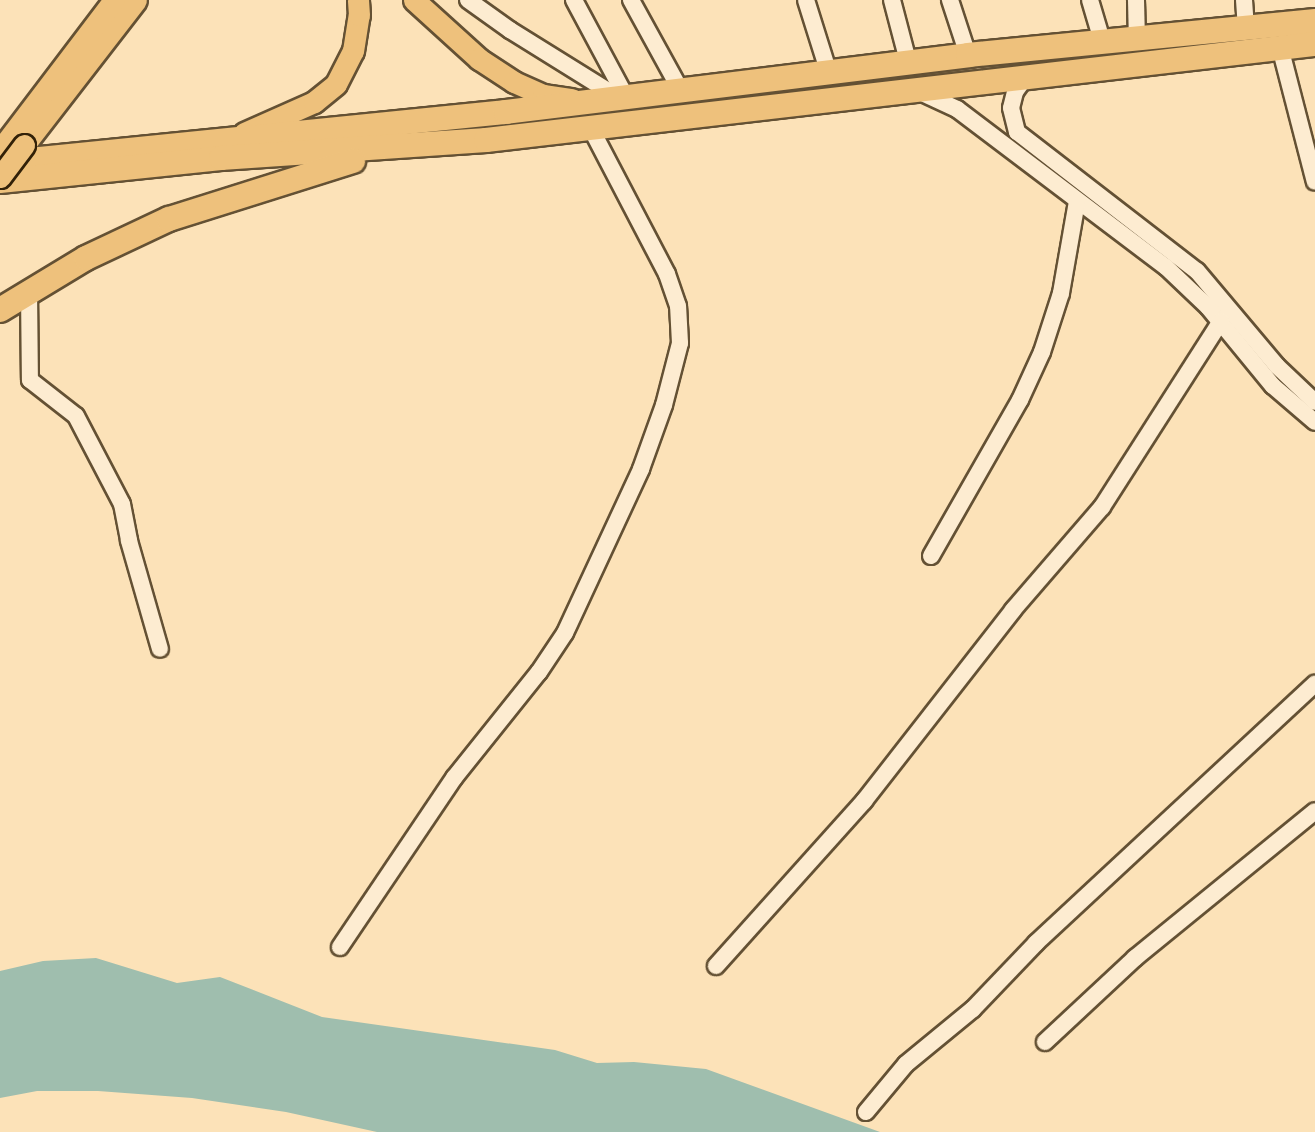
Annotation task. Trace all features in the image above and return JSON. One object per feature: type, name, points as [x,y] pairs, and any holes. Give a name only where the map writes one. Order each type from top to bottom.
[{"type":"highway","points":[[7,150],[226,139],[680,89],[968,54],[1103,44],[1315,21]]},
{"type":"highway","points":[[0,179],[221,158],[393,149],[919,92],[1315,44]]},
{"type":"highway","points":[[853,68],[857,99]]},
{"type":"highway","points":[[0,310],[86,258],[180,215],[393,149]]},
{"type":"main road","points":[[0,179],[7,150],[114,0]]},
{"type":"main road","points":[[7,150],[136,0]]},
{"type":"main road","points":[[226,139],[282,119],[314,102],[336,84],[353,51],[359,15],[358,0]]},
{"type":"main road","points":[[414,0],[479,59],[513,82],[543,94],[614,96]]},
{"type":"street","points":[[468,0],[510,30],[614,96]]},
{"type":"street","points":[[574,0],[614,96]]},
{"type":"street","points":[[631,0],[680,89]]},
{"type":"street","points":[[806,0],[828,70]]},
{"type":"street","points":[[892,0],[908,61]]},
{"type":"street","points":[[950,0],[968,54]]},
{"type":"street","points":[[1090,0],[1103,44]]},
{"type":"street","points":[[1136,0],[1137,40]]},
{"type":"street","points":[[1244,0],[1246,29]]},
{"type":"street","points":[[1280,47],[1315,182]]},
{"type":"street","points":[[1025,78],[1012,99],[1013,125],[1024,140],[1064,182],[1077,201],[1166,267],[1221,321],[1273,386],[1315,422]]},
{"type":"street","points":[[919,92],[957,109],[1197,271],[1277,366],[1315,402]]},
{"type":"street","points":[[340,947],[454,778],[539,672],[565,633],[641,469],[664,405],[680,343],[678,306],[667,274],[590,128]]},
{"type":"street","points":[[931,556],[1020,400],[1042,352],[1063,283],[1077,201]]},
{"type":"street","points":[[29,291],[30,380],[76,416],[122,504],[129,541],[160,649]]},
{"type":"street","points":[[716,966],[864,801],[1021,601],[1102,507],[1221,321]]},
{"type":"street","points":[[866,1112],[906,1064],[974,1009],[1036,943],[1315,684]]},
{"type":"street","points":[[1045,1042],[1135,958],[1315,811]]},
{"type":"shaded area","points":[[96,958],[177,983],[220,977],[322,1017],[555,1050],[597,1063],[634,1062],[706,1069],[880,1132],[377,1132],[286,1112],[192,1098],[98,1091],[37,1091],[0,1098],[0,971],[43,961]]}]
